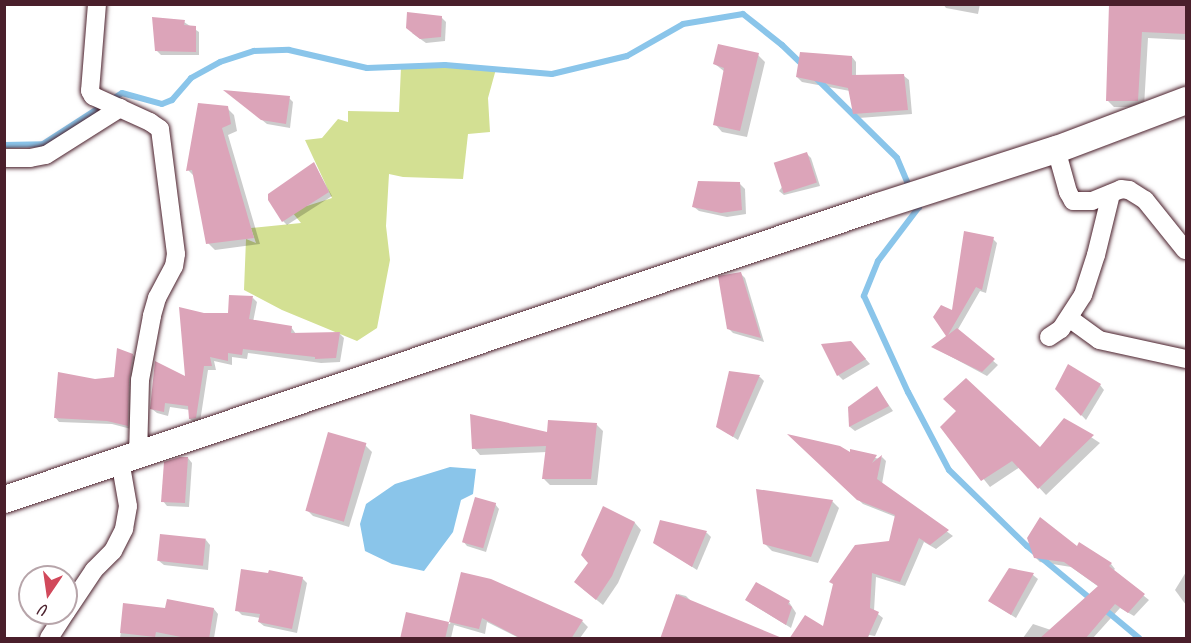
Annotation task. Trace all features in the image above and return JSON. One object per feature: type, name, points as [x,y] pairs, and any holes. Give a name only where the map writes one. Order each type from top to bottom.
[{"type":"main road","points":[[4,499],[878,206],[1056,149],[1186,100]]},
{"type":"street","points":[[78,595],[94,570],[113,551],[124,530],[128,506],[129,458],[150,326],[157,298],[174,266],[176,254],[160,129],[93,96],[89,83],[97,4]]},
{"type":"street","points":[[4,158],[30,158],[46,155],[117,106]]},
{"type":"street","points":[[1056,149],[1068,192],[1073,201],[1092,201],[1129,190],[1145,200],[1185,250]]},
{"type":"street","points":[[1049,337],[1061,329],[1083,295],[1112,194]]},
{"type":"street","points":[[1069,318],[1099,339],[1186,359]]},
{"type":"street","points":[[49,639],[58,625]]},
{"type":"green space","points":[[401,67],[496,69],[488,98],[490,132],[468,134],[463,179],[403,177],[389,174],[386,226],[390,260],[377,328],[357,341],[282,310],[244,290],[246,239],[256,243],[251,228],[301,223],[278,195],[307,206],[332,198],[305,140],[322,138],[338,119],[348,122],[348,111],[399,112]]},
{"type":"water","points":[[450,467],[476,469],[473,494],[461,500],[453,532],[424,571],[392,564],[365,551],[360,524],[366,504],[395,484]]},
{"type":"building","points":[[1109,4],[1186,4],[1186,34],[1142,32],[1138,101],[1106,101]]},
{"type":"building","points":[[407,12],[442,16],[441,37],[420,39],[406,28]]},
{"type":"building","points":[[152,17],[185,20],[184,25],[196,26],[196,52],[155,51]]},
{"type":"building","points":[[718,44],[759,53],[740,131],[713,125],[724,68],[713,64]]},
{"type":"building","points":[[800,52],[852,56],[852,75],[904,74],[908,110],[853,114],[848,88],[796,77]]},
{"type":"building","points":[[223,90],[290,96],[286,124],[261,120]]},
{"type":"building","points":[[198,103],[228,106],[231,124],[222,128],[254,238],[206,244],[192,170],[186,171]]},
{"type":"building","points":[[807,152],[817,182],[784,193],[774,163]]},
{"type":"building","points":[[314,162],[329,192],[282,222],[268,200],[268,194]]},
{"type":"building","points":[[698,181],[740,182],[742,210],[721,213],[692,207]]},
{"type":"building","points":[[964,231],[994,237],[982,290],[976,287],[948,335],[957,328],[995,359],[982,372],[931,347],[946,336],[933,317],[941,305],[952,310]]},
{"type":"building","points":[[741,272],[761,338],[727,329],[718,276]]},
{"type":"building","points":[[229,295],[253,296],[249,319],[292,326],[291,333],[340,332],[336,358],[315,359],[315,357],[243,349],[242,355],[228,353],[228,361],[210,357],[212,366],[204,366],[196,418],[189,419],[188,406],[165,403],[164,412],[150,409],[155,361],[185,376],[179,307],[204,313],[228,313]]},
{"type":"building","points":[[851,341],[866,359],[837,376],[821,344]]},
{"type":"building","points":[[117,348],[133,354],[129,380],[128,426],[107,421],[54,418],[58,372],[95,379],[114,377]]},
{"type":"building","points":[[1068,364],[1101,384],[1081,416],[1055,389]]},
{"type":"building","points":[[729,371],[760,375],[733,437],[716,427]]},
{"type":"building","points":[[966,378],[1040,447],[1064,418],[1094,435],[1038,489],[1012,461],[981,481],[940,427],[956,411],[943,399]]},
{"type":"building","points":[[877,386],[889,406],[849,427],[848,407]]},
{"type":"building","points":[[470,414],[547,432],[548,420],[597,423],[591,479],[542,479],[546,446],[472,449]]},
{"type":"building","points":[[328,432],[366,443],[344,522],[305,511]]},
{"type":"building","points":[[787,434],[840,446],[850,452],[850,449],[877,455],[872,463],[882,455],[877,479],[949,530],[930,545],[919,538],[900,582],[872,573],[870,608],[879,612],[867,639],[789,639],[805,615],[823,626],[833,584],[829,582],[855,545],[889,541],[895,515],[857,500]]},
{"type":"building","points":[[188,457],[185,503],[161,502],[164,462]]},
{"type":"building","points":[[756,489],[833,500],[811,557],[763,544]]},
{"type":"building","points":[[475,497],[496,503],[483,548],[462,542]]},
{"type":"building","points":[[603,506],[635,522],[612,576],[596,600],[574,582],[588,563],[581,555]]},
{"type":"building","points":[[1040,517],[1077,546],[1079,542],[1112,563],[1109,566],[1145,594],[1128,613],[1115,604],[1085,639],[1039,639],[1098,586],[1064,562],[1034,558],[1027,538]]},
{"type":"building","points":[[660,520],[707,531],[692,567],[653,543]]},
{"type":"building","points":[[160,534],[206,539],[203,566],[157,561]]},
{"type":"building","points":[[1009,568],[1034,573],[1011,615],[988,601]]},
{"type":"building","points":[[241,569],[268,573],[269,570],[303,577],[292,629],[258,622],[260,614],[235,611]]},
{"type":"building","points":[[461,572],[491,579],[583,620],[571,639],[522,639],[482,618],[479,629],[449,622]]},
{"type":"building","points":[[756,582],[790,601],[788,604],[792,607],[786,625],[745,600]]},
{"type":"building","points":[[676,594],[782,638],[782,639],[660,639]]},
{"type":"building","points":[[167,599],[214,608],[209,639],[191,639],[156,632],[155,637],[120,633],[123,603],[165,608]]},
{"type":"building","points":[[406,612],[449,622],[445,639],[400,639]]},
{"type":"waterway","points":[[4,145],[43,144],[122,93],[162,104],[172,100],[191,78],[220,62],[254,51],[289,50],[367,68],[445,65],[552,74],[627,56],[683,24],[743,14],[803,65]]},
{"type":"waterway","points":[[815,77],[897,158],[910,188]]},
{"type":"waterway","points":[[916,200],[919,207],[878,261],[864,296],[908,392],[949,470],[1027,546],[1092,600]]},
{"type":"waterway","points":[[1103,608],[1139,638]]}]
